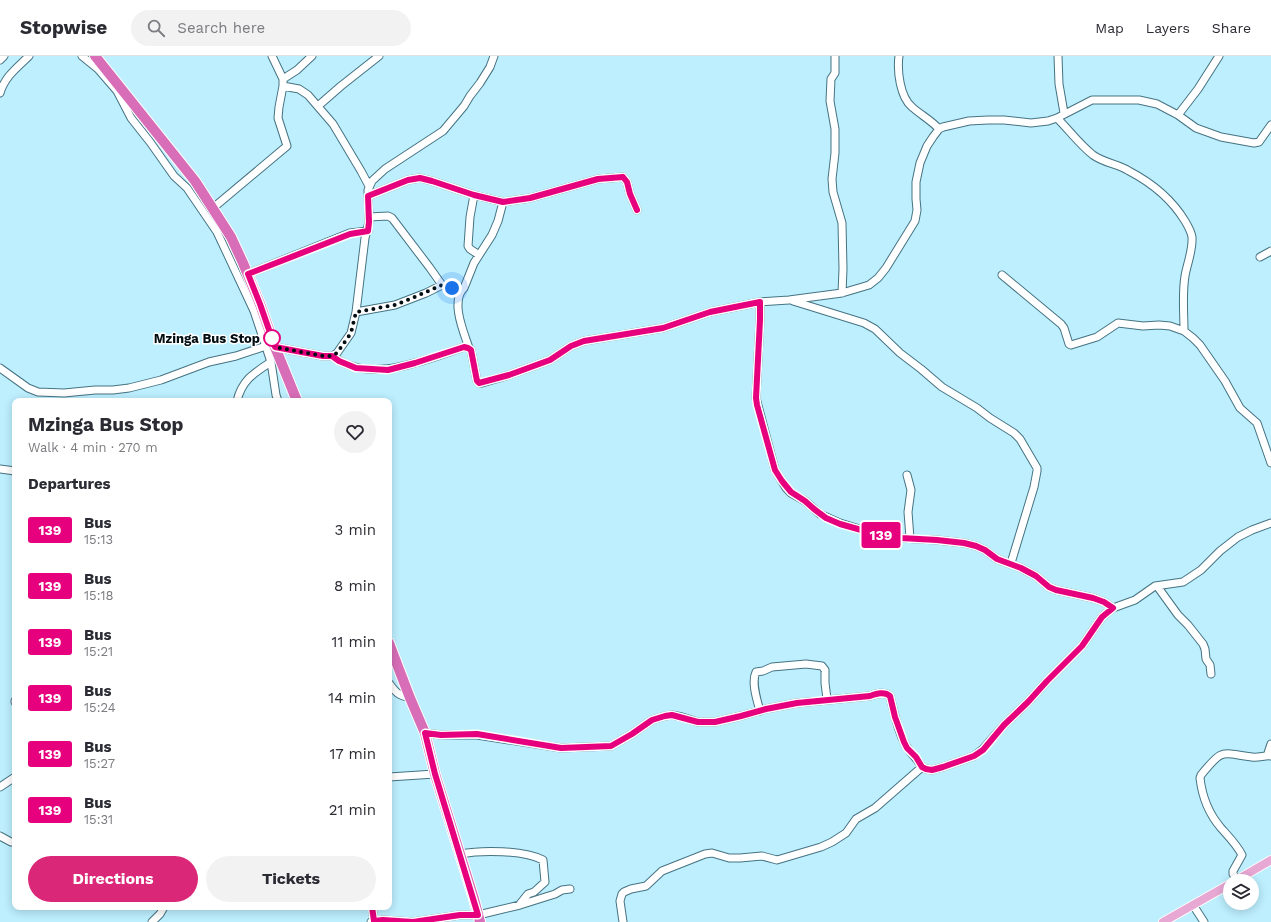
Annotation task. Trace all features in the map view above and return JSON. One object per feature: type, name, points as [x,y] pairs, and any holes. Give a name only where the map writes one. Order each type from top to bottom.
[{"type":"highway","points":[[95,56],[195,181],[231,238],[260,304],[270,347],[296,398]]},
{"type":"highway","points":[[392,651],[425,733],[435,774],[479,919]]},
{"type":"main road","points":[[1246,874],[1271,860]]},
{"type":"main road","points":[[1163,922],[1223,888]]},
{"type":"street","points":[[0,60],[4,56]]},
{"type":"street","points":[[0,92],[7,78],[14,69],[29,56]]},
{"type":"street","points":[[82,56],[117,90],[131,118],[174,176],[187,188],[217,232],[270,347],[277,398]]},
{"type":"street","points":[[213,208],[283,151],[287,146],[278,118],[283,82],[272,56]]},
{"type":"street","points":[[283,82],[312,56]]},
{"type":"street","points":[[318,106],[379,56]]},
{"type":"street","points":[[835,56],[835,73],[830,79],[830,101],[835,129],[835,153],[832,185],[842,223],[844,269],[842,293]]},
{"type":"street","points":[[899,56],[898,76],[900,85],[910,106],[931,120],[939,129]]},
{"type":"street","points":[[1058,56],[1059,84],[1064,114]]},
{"type":"street","points":[[1178,115],[1198,89],[1219,56]]},
{"type":"street","points":[[369,186],[385,169],[443,130],[464,106],[480,83],[490,67],[491,57]]},
{"type":"street","points":[[0,368],[28,388],[38,392],[64,393],[128,388],[161,380],[197,368],[209,362],[270,347],[323,356],[332,356],[337,353],[351,333],[356,312],[365,238],[368,231],[369,186],[362,171],[333,124],[304,91],[283,82]]},
{"type":"street","points":[[503,202],[492,235],[474,263],[464,288],[461,291],[458,303],[458,317],[468,348],[471,350],[477,381],[479,383],[509,375],[550,360],[571,346],[584,341],[663,328],[710,312],[760,302],[842,293],[869,285],[878,278],[886,268],[915,221],[917,210],[916,182],[920,163],[928,146],[939,129],[969,121],[1004,120],[1031,123],[1048,121],[1092,100],[1139,100],[1157,104],[1178,115],[1196,128],[1221,137],[1254,143],[1259,142],[1271,125]]},
{"type":"street","points":[[1057,118],[1092,154],[1102,161],[1128,170],[1160,191],[1180,212],[1188,225],[1192,237],[1192,246],[1185,277],[1184,331]]},
{"type":"street","points":[[368,196],[408,180],[420,178],[474,195],[503,202],[530,198],[598,179],[623,177],[627,182],[630,194],[637,210]]},
{"type":"street","points":[[474,195],[470,217],[468,246],[479,255]]},
{"type":"street","points":[[369,217],[388,216],[392,218],[442,285],[461,291]]},
{"type":"street","points":[[248,274],[350,234],[368,231]]},
{"type":"street","points":[[1260,257],[1271,251]]},
{"type":"street","points":[[1002,275],[1061,324],[1064,328],[1069,344],[1071,345],[1110,330],[1118,323],[1143,326],[1170,326],[1184,331],[1200,345],[1225,380],[1240,408],[1257,423],[1263,444],[1271,463]]},
{"type":"street","points":[[356,312],[395,305],[442,285]]},
{"type":"street","points":[[789,300],[871,326],[900,353],[936,382],[978,408],[990,418],[1014,433],[1020,439],[1038,468],[1034,487],[1011,563]]},
{"type":"street","points":[[760,302],[756,398],[775,470],[791,492],[826,518],[840,524],[879,535],[964,543],[985,550],[997,559],[1011,563],[1036,576],[1049,587],[1063,592],[1093,598],[1104,602],[1113,608]]},
{"type":"street","points":[[332,356],[339,361],[356,368],[388,370],[464,347],[468,348]]},
{"type":"street","points":[[238,398],[240,389],[247,379],[256,371],[271,362]]},
{"type":"street","points":[[0,469],[12,470]]},
{"type":"street","points":[[907,475],[911,490],[908,512],[910,538]]},
{"type":"street","points":[[425,733],[441,735],[477,734],[561,748],[611,746],[652,720],[665,716],[672,715],[698,722],[715,722],[797,703],[870,696],[878,693],[887,694],[890,696],[895,717],[904,742],[922,767],[929,770],[943,767],[974,756],[983,750],[1004,725],[1082,646],[1102,617],[1113,608],[1135,600],[1157,586],[1183,582],[1201,570],[1220,551],[1238,537],[1271,523]]},
{"type":"street","points":[[1157,586],[1203,644],[1206,659],[1210,665],[1211,674]]},
{"type":"street","points":[[760,711],[755,692],[754,675],[756,672],[772,667],[806,664],[822,666],[826,670],[825,683],[827,699]]},
{"type":"street","points":[[392,687],[396,693],[410,698]]},
{"type":"street","points":[[1233,874],[1233,871],[1242,855],[1228,835],[1213,818],[1204,799],[1200,778],[1215,758],[1220,755],[1227,753],[1256,757],[1269,756],[1271,744]]},
{"type":"street","points":[[623,922],[620,901],[622,894],[631,889],[648,884],[662,871],[710,853],[729,858],[762,856],[777,860],[821,847],[846,833],[856,819],[875,808],[922,767]]},
{"type":"street","points":[[392,777],[435,774]]},
{"type":"street","points":[[0,787],[12,779]]},
{"type":"street","points":[[0,836],[12,842]]},
{"type":"street","points":[[460,854],[502,852],[533,856],[543,860],[545,882],[534,892],[528,894],[520,905]]},
{"type":"street","points":[[372,910],[372,922],[389,920],[413,922],[460,915],[479,919],[555,894],[562,890],[570,889]]},
{"type":"street","points":[[1193,905],[1204,922]]},
{"type":"street","points":[[152,922],[162,910]]},
{"type":"bus line","name":"139","points":[[372,910],[374,921],[394,920],[413,922],[460,915],[478,915],[435,774],[425,733],[441,735],[477,734],[561,748],[611,746],[618,743],[652,720],[665,716],[672,715],[698,722],[715,722],[797,703],[870,696],[878,693],[884,693],[890,696],[895,717],[907,748],[916,757],[922,767],[932,770],[974,756],[983,750],[1004,725],[1020,711],[1038,690],[1082,646],[1102,617],[1113,608],[1104,602],[1093,598],[1056,590],[1049,587],[1036,576],[1011,563],[997,559],[985,550],[976,546],[937,540],[896,538],[879,535],[840,524],[826,518],[786,488],[775,470],[756,398],[760,302],[710,312],[663,328],[584,341],[571,346],[550,360],[509,375],[479,383],[477,381],[471,350],[464,347],[388,370],[356,368],[339,361],[332,356],[323,356],[275,347],[248,274],[350,234],[368,231],[368,196],[408,180],[420,178],[474,195],[503,202],[530,198],[598,179],[623,177],[627,182],[630,194],[637,210]]},
{"type":"place","name":"Mzinga Bus Stop","points":[[272,338]]},
{"type":"route","points":[[272,338],[275,347],[323,356],[332,356],[337,353],[351,333],[356,312],[395,305],[442,285],[452,288]]}]
